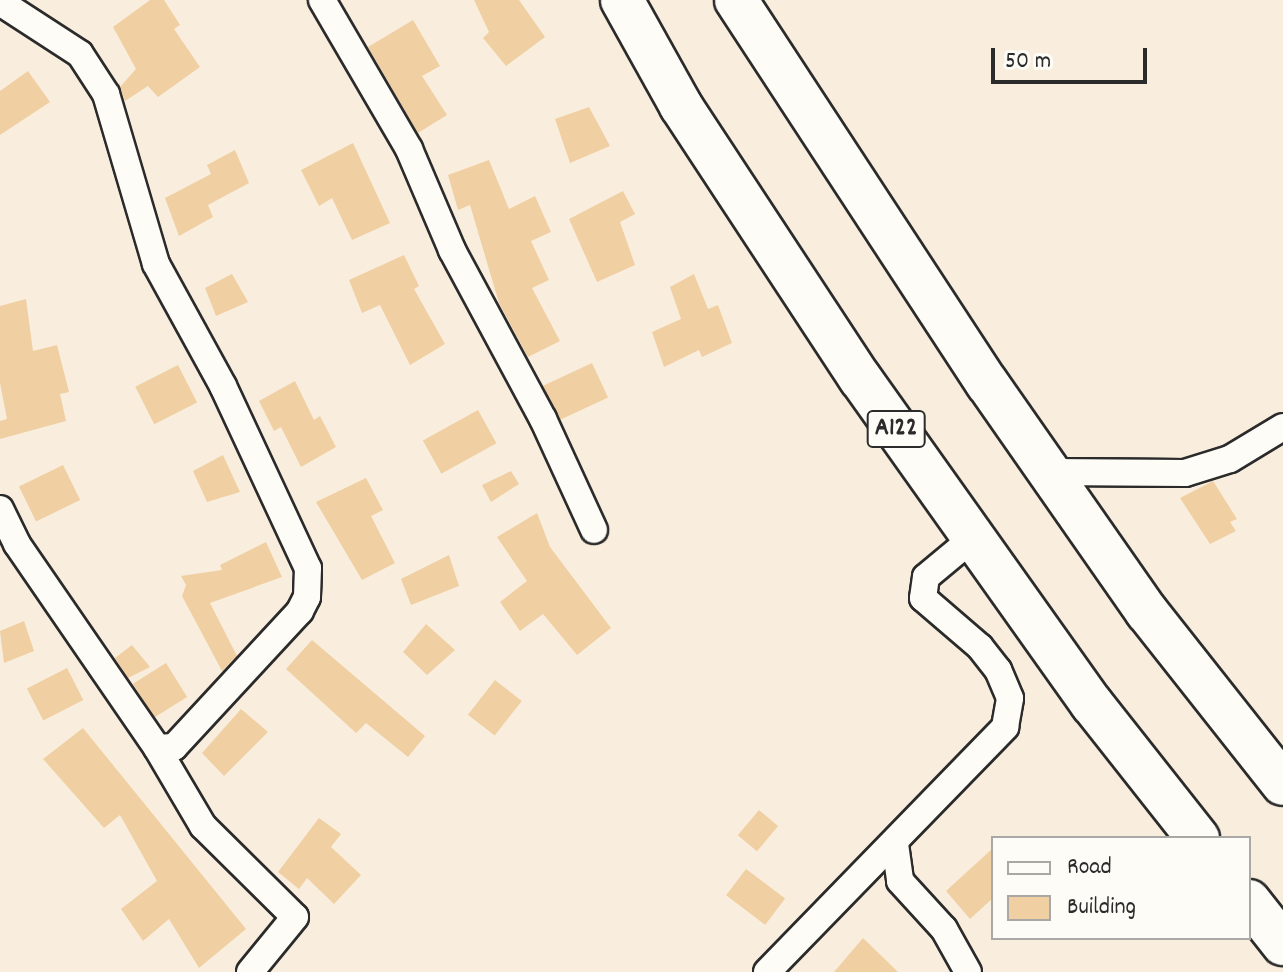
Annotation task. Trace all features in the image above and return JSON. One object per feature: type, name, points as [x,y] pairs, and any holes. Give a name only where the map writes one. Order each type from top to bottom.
[{"type":"highway","name":"A122","points":[[622,0],[736,193],[973,538],[1092,704],[1196,836]]},
{"type":"highway","points":[[736,0],[922,289],[1147,612],[1283,784]]},
{"type":"highway","points":[[1251,904],[1283,944]]},
{"type":"street","points":[[322,0],[409,149],[452,250],[543,419],[594,530]]},
{"type":"street","points":[[0,2],[80,54],[106,94],[156,264],[223,386],[308,568],[307,597],[300,611],[174,747],[157,748]]},
{"type":"street","points":[[1051,472],[1185,473],[1230,459],[1283,427]]},
{"type":"street","points":[[0,509],[17,544],[157,748],[203,826],[295,917],[250,972]]},
{"type":"street","points":[[767,972],[851,880],[895,844],[998,739],[1009,712],[1007,686],[980,647],[923,598],[926,577],[973,538]]},
{"type":"street","points":[[895,844],[900,881],[944,929],[968,972]]},
{"type":"building","points":[[150,0],[164,0],[180,25],[174,29],[200,67],[158,97],[148,86],[125,101],[120,87],[136,69],[113,27]]},
{"type":"building","points":[[474,0],[519,0],[545,37],[506,66],[483,38],[489,32]]},
{"type":"building","points":[[413,20],[440,66],[422,76],[447,115],[418,133],[368,47]]},
{"type":"building","points":[[28,71],[50,102],[0,135],[0,91]]},
{"type":"building","points":[[589,107],[610,146],[570,163],[555,119]]},
{"type":"building","points":[[353,143],[390,223],[352,240],[332,198],[319,206],[301,170]]},
{"type":"building","points":[[235,150],[249,183],[208,205],[213,217],[179,236],[165,198],[211,174],[207,165]]},
{"type":"building","points":[[489,160],[509,209],[535,196],[551,232],[531,241],[549,280],[532,288],[560,341],[528,357],[499,303],[470,205],[458,210],[448,175]]},
{"type":"building","points":[[623,191],[635,214],[620,222],[635,265],[597,282],[569,219]]},
{"type":"building","points":[[404,255],[419,286],[414,289],[445,344],[410,365],[380,305],[362,313],[349,280]]},
{"type":"building","points":[[232,274],[248,302],[216,316],[205,288]]},
{"type":"building","points":[[694,274],[708,309],[718,305],[732,343],[702,357],[699,350],[664,367],[652,332],[681,319],[670,287]]},
{"type":"building","points":[[26,299],[33,351],[57,345],[69,392],[60,394],[66,421],[0,439],[0,421],[7,419],[0,383],[0,306]]},
{"type":"building","points":[[592,363],[608,397],[559,420],[543,386]]},
{"type":"building","points":[[178,365],[197,402],[154,424],[135,387]]},
{"type":"building","points":[[295,381],[314,420],[320,416],[336,447],[301,467],[281,427],[274,431],[259,401]]},
{"type":"building","points":[[478,410],[496,443],[441,474],[423,441]]},
{"type":"building","points":[[223,455],[240,492],[207,502],[193,471]]},
{"type":"building","points":[[63,465],[80,500],[36,522],[19,486]]},
{"type":"building","points":[[511,471],[519,484],[491,502],[482,485]]},
{"type":"building","points":[[366,478],[383,510],[371,516],[395,563],[362,580],[316,502]]},
{"type":"building","points":[[1213,481],[1237,519],[1230,522],[1236,531],[1210,544],[1180,498]]},
{"type":"building","points":[[537,513],[550,547],[611,628],[577,655],[543,614],[520,631],[500,602],[527,581],[497,537]]},
{"type":"building","points":[[266,542],[282,577],[210,603],[237,656],[222,671],[182,596],[186,585],[181,576],[222,570],[220,565]]},
{"type":"building","points":[[449,555],[459,586],[411,605],[401,579]]},
{"type":"building","points":[[24,621],[34,651],[4,663],[0,631]]},
{"type":"building","points":[[426,624],[455,650],[427,675],[403,652]]},
{"type":"building","points":[[312,640],[425,736],[408,757],[366,723],[356,733],[286,669]]},
{"type":"building","points":[[132,645],[150,667],[128,678],[115,658]]},
{"type":"building","points":[[166,663],[187,697],[154,718],[133,684]]},
{"type":"building","points":[[67,668],[83,700],[43,721],[27,688]]},
{"type":"building","points":[[495,680],[522,701],[495,736],[468,715]]},
{"type":"building","points":[[241,709],[268,732],[224,776],[202,753]]},
{"type":"building","points":[[83,728],[246,929],[199,968],[169,919],[143,941],[121,909],[157,881],[120,815],[104,828],[43,759]]},
{"type":"building","points":[[759,810],[778,826],[757,851],[738,835]]},
{"type":"building","points":[[319,818],[341,834],[331,847],[361,875],[334,904],[307,878],[299,889],[278,872]]},
{"type":"building","points":[[991,850],[991,900],[970,919],[946,891]]},
{"type":"building","points":[[746,869],[785,898],[765,925],[726,895]]},
{"type":"building","points":[[863,938],[898,972],[834,972]]}]
